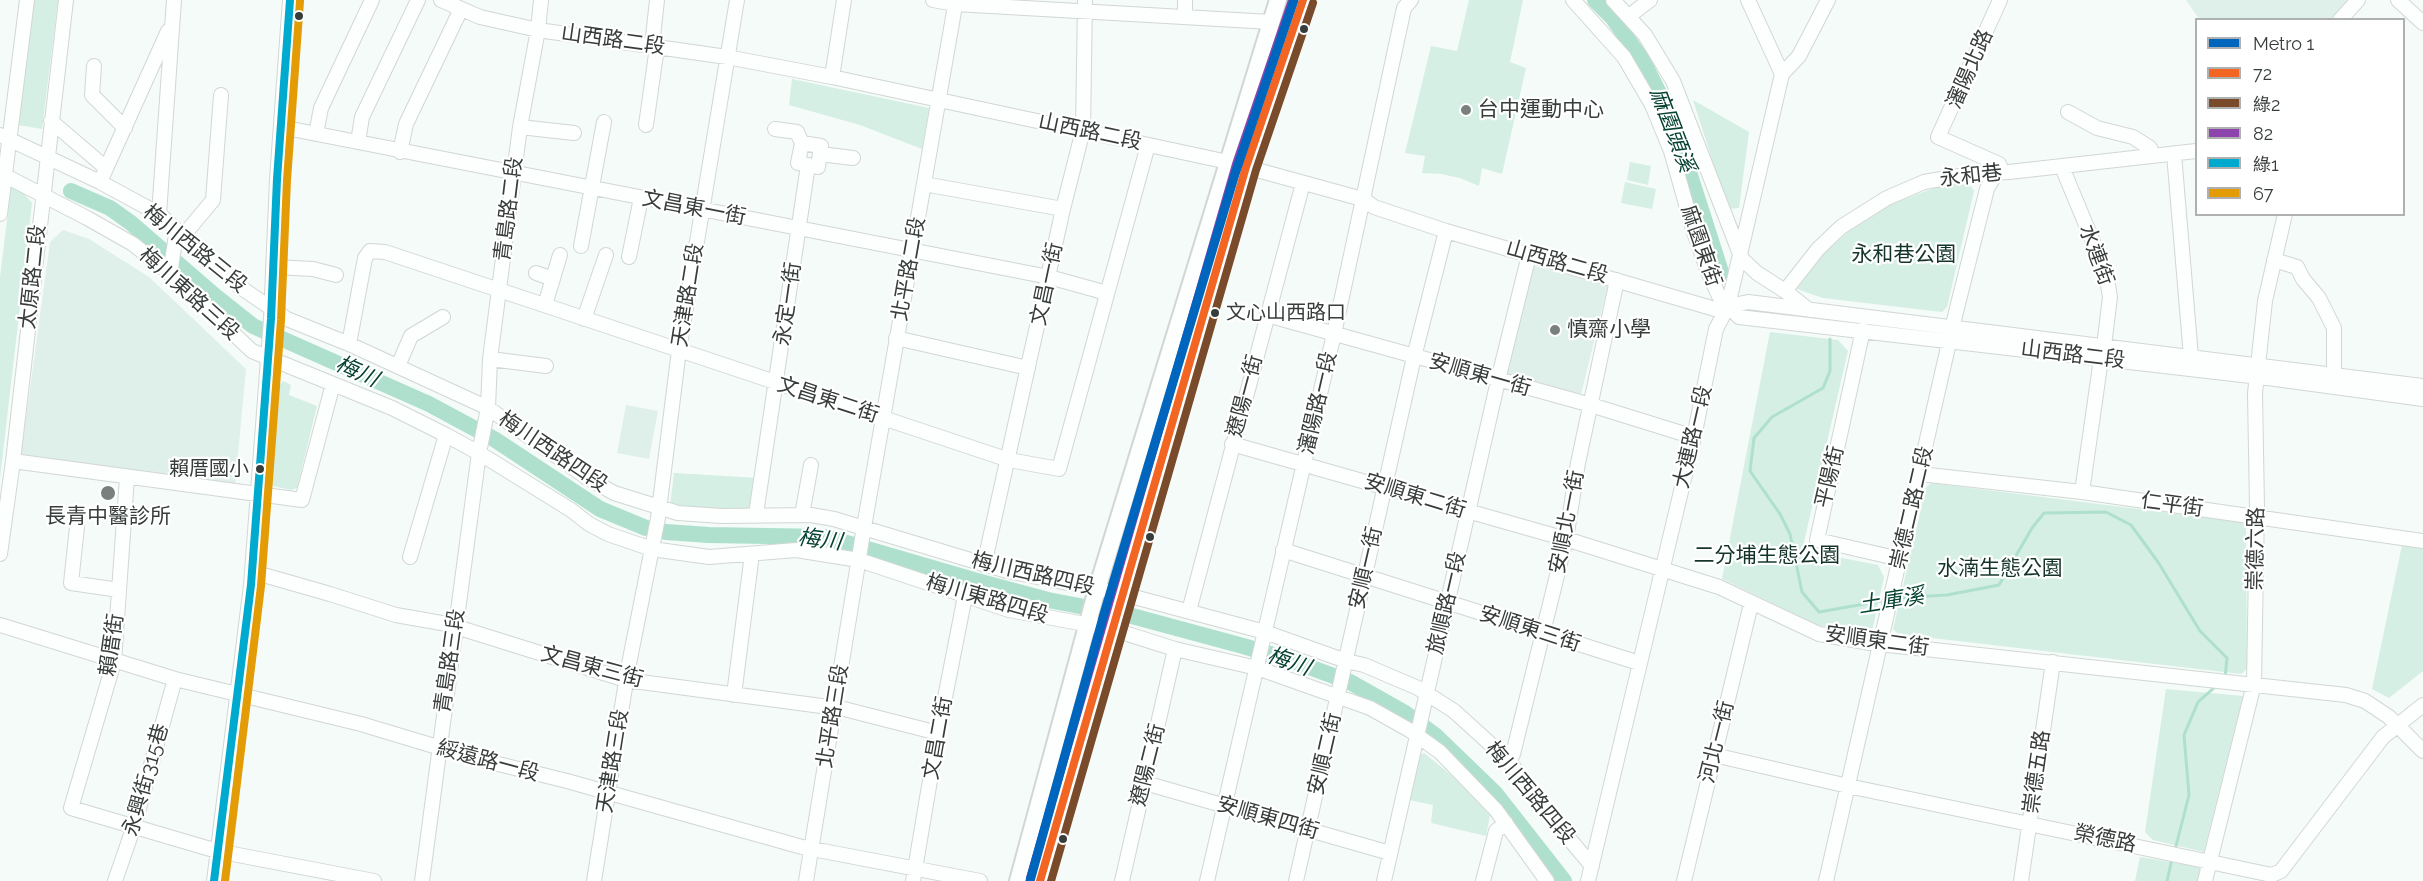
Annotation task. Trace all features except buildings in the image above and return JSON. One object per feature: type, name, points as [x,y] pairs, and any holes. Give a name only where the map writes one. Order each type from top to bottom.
[{"type":"main road","points":[[1018,881],[1097,589],[1278,0]]},
{"type":"main road","points":[[1040,881],[1246,167],[1303,0]]},
{"type":"street","name":"太原路二段","points":[[0,214],[5,137],[27,0]]},
{"type":"street","name":"太原路二段","points":[[0,554],[13,461],[66,0]]},
{"type":"street","points":[[159,214],[174,0]]},
{"type":"street","points":[[214,881],[252,574],[290,0]]},
{"type":"street","points":[[316,134],[321,108],[372,0]]},
{"type":"street","points":[[358,142],[362,117],[418,0]]},
{"type":"street","name":"山西路二段","points":[[441,0],[480,17],[538,30],[727,57],[832,77],[1228,162],[1363,199],[1374,207],[1446,231],[1715,309],[1742,302],[1809,310],[1951,334],[2256,371],[2334,375],[2423,386]]},
{"type":"street","name":"青島路二段","points":[[487,414],[490,359],[520,127],[538,30],[541,0]]},
{"type":"street","points":[[646,125],[655,46],[657,0]]},
{"type":"street","name":"天津路二段","points":[[654,543],[679,350],[737,0]]},
{"type":"street","points":[[832,77],[844,0]]},
{"type":"street","points":[[933,0],[1085,6],[1185,17],[1271,22]]},
{"type":"street","points":[[1185,0],[1185,17]]},
{"type":"street","name":"瀋陽路一段","points":[[1207,881],[1334,334],[1404,8],[1412,0]]},
{"type":"street","name":"麻園東街","points":[[1573,0],[1624,57],[1652,105],[1671,151],[1708,272],[1719,296],[1728,306]]},
{"type":"street","points":[[1613,0],[1645,34],[1673,81],[1740,255],[1757,273],[1809,310]]},
{"type":"street","points":[[1629,16],[1650,0]]},
{"type":"street","points":[[1751,1],[1782,74],[1798,56],[1827,0]]},
{"type":"street","name":"瀋陽北路","points":[[1996,172],[1999,164],[1938,137],[2000,0]]},
{"type":"street","points":[[2342,18],[2358,0]]},
{"type":"street","points":[[2398,0],[2423,23]]},
{"type":"street","name":"北平路二段","points":[[861,544],[956,2]]},
{"type":"street","name":"文昌一街","points":[[984,565],[1063,209],[1083,130],[1085,6]]},
{"type":"street","points":[[400,152],[406,124],[461,9]]},
{"type":"street","points":[[100,182],[172,22]]},
{"type":"street","points":[[94,66],[92,95],[125,128]]},
{"type":"street","name":"大連路一段","points":[[1588,881],[1694,437],[1716,329],[1728,306],[1782,74]]},
{"type":"street","points":[[170,272],[179,234],[213,200],[221,95]]},
{"type":"street","points":[[2068,112],[2097,128],[2133,137],[2150,148],[2153,155]]},
{"type":"street","points":[[51,121],[106,168]]},
{"type":"street","points":[[581,246],[604,122]]},
{"type":"street","points":[[520,127],[574,133]]},
{"type":"street","name":"文昌東一街","points":[[281,128],[1048,277],[1107,292]]},
{"type":"street","points":[[775,129],[797,132],[801,143],[821,146],[818,167],[808,165]]},
{"type":"street","name":"梅川西路三段","points":[[5,137],[100,182],[159,214],[271,314],[398,366],[487,414]]},
{"type":"street","name":"永定一街","points":[[756,514],[808,165],[798,163],[801,143]]},
{"type":"street","name":"文昌東二街","points":[[349,344],[365,258],[370,251],[385,252],[1009,459],[1059,469],[1148,145]]},
{"type":"street","name":"永和巷","points":[[1785,291],[1818,249],[1841,227],[1864,211],[1924,182],[1947,177],[2062,167],[2195,151]]},
{"type":"street","points":[[820,154],[853,158]]},
{"type":"street","points":[[2174,154],[2190,357]]},
{"type":"street","name":"水連街","points":[[2062,167],[2106,273],[2110,297],[2082,492]]},
{"type":"street","name":"崇德二路二段","points":[[1826,881],[1951,334],[1987,189],[1996,172]]},
{"type":"street","name":"梅川東路三段","points":[[2,175],[133,244],[170,272],[252,351],[268,353],[333,384],[392,408],[446,435],[480,447]]},
{"type":"street","name":"遼陽一街","points":[[1189,611],[1303,183]]},
{"type":"street","points":[[924,184],[1063,209]]},
{"type":"street","points":[[629,257],[641,198]]},
{"type":"street","name":"崇德六路","points":[[2205,881],[2247,683],[2257,516],[2256,371],[2265,301],[2285,216]]},
{"type":"street","name":"安順一街","points":[[1339,697],[1384,487],[1446,231]]},
{"type":"street","points":[[545,306],[560,255]]},
{"type":"street","points":[[584,318],[606,255]]},
{"type":"street","name":"旅順路一段","points":[[1384,881],[1425,710],[1426,694],[1498,380],[1529,255]]},
{"type":"street","points":[[2274,260],[2297,267],[2303,279],[2319,298],[2334,328],[2334,375]]},
{"type":"street","points":[[274,267],[313,269],[336,275]]},
{"type":"street","points":[[536,273],[553,279]]},
{"type":"street","name":"安順北一街","points":[[1509,761],[1514,754],[1566,539],[1578,463],[1617,280]]},
{"type":"street","name":"山西路二段","points":[[1728,306],[1739,317],[1863,330],[1951,334]]},
{"type":"street","name":"安順東一街","points":[[1267,315],[1591,405],[1694,437]]},
{"type":"street","points":[[398,366],[411,336],[443,317]]},
{"type":"street","name":"平陽街","points":[[1863,330],[1816,540],[1900,559]]},
{"type":"street","points":[[896,338],[1029,368]]},
{"type":"street","name":"山西路二段","points":[[2102,352],[2190,357],[2256,371],[2423,399]]},
{"type":"street","points":[[490,359],[546,366]]},
{"type":"street","points":[[13,461],[302,500],[333,384]]},
{"type":"street","name":"梅川西路四段","points":[[487,414],[604,488],[658,514],[802,515],[834,519],[861,544],[984,565],[1123,594],[1265,632],[1346,661],[1364,665],[1418,688],[1454,711],[1509,761],[1592,866]]},
{"type":"street","name":"青島路三段","points":[[422,881],[438,748],[480,447],[487,414]]},
{"type":"street","points":[[410,557],[446,435]]},
{"type":"street","name":"安順東二街","points":[[1232,444],[1566,539],[1719,587],[1819,634],[1880,644],[2346,695],[2365,701],[2397,726],[2423,751]]},
{"type":"street","name":"梅川東路四段","points":[[480,447],[588,524],[608,534],[709,557],[861,544],[965,596],[1009,610],[1112,629],[1175,649],[1257,668],[1370,708],[1419,732],[1470,780],[1506,823],[1547,881]]},
{"type":"street","points":[[802,515],[811,465]]},
{"type":"street","name":"仁平街","points":[[1920,474],[2082,492],[2423,541]]},
{"type":"street","name":"賴厝街","points":[[127,477],[114,662],[70,808],[134,826]]},
{"type":"street","points":[[77,527],[71,584],[119,590]]},
{"type":"street","name":"天津路三段","points":[[594,881],[626,680],[654,543]]},
{"type":"street","name":"北平路三段","points":[[806,881],[861,544]]},
{"type":"street","name":"安順東三街","points":[[1283,550],[1639,663]]},
{"type":"street","points":[[734,695],[752,554]]},
{"type":"street","name":"文昌東三街","points":[[252,574],[319,590],[396,615],[455,627],[626,680],[834,707],[938,732]]},
{"type":"street","name":"文昌二街","points":[[914,876],[938,732],[965,596]]},
{"type":"street","name":"河北一街","points":[[1684,881],[1751,604]]},
{"type":"street","name":"綏遠路一段","points":[[0,625],[174,679],[361,724],[438,748],[812,850],[866,858],[914,876],[980,881]]},
{"type":"street","name":"遼陽二街","points":[[1122,881],[1175,649]]},
{"type":"street","name":"崇德五路","points":[[2021,881],[2053,662]]},
{"type":"street","name":"永興街315巷","points":[[115,881],[134,826],[174,679]]},
{"type":"street","name":"安順二街","points":[[1296,881],[1339,697]]},
{"type":"street","name":"榮德路","points":[[1714,755],[1848,786],[2272,874],[2281,871],[2383,737],[2423,705]]},
{"type":"street","name":"安順東四街","points":[[1145,783],[1390,853]]},
{"type":"street","points":[[1483,881],[1497,831],[1506,823]]},
{"type":"street","points":[[134,826],[217,851],[374,881]]},
{"type":"shaded area","points":[[2186,0],[2348,0],[2332,18],[2198,18]]},
{"type":"shaded area","name":"賴厝國小","points":[[63,230],[89,239],[149,277],[246,369],[235,486],[21,455],[50,242]]},
{"type":"shaded area","name":"慎齋小學","points":[[1530,265],[1608,285],[1581,394],[1502,374]]},
{"type":"shaded area","points":[[626,405],[658,411],[649,459],[617,453]]},
{"type":"green space","points":[[34,0],[58,0],[42,129],[18,125]]},
{"type":"green space","name":"台中運動中心","points":[[1469,0],[1523,0],[1510,62],[1526,68],[1502,174],[1482,168],[1479,186],[1460,178],[1422,173],[1425,156],[1405,153],[1431,46],[1457,51]]},
{"type":"green space","points":[[792,79],[929,108],[922,149],[860,125],[789,105]]},
{"type":"green space","points":[[1693,100],[1749,132],[1739,208],[1728,209]]},
{"type":"green space","points":[[1630,162],[1651,166],[1648,185],[1627,180]]},
{"type":"green space","points":[[12,180],[32,203],[0,478],[0,277]]},
{"type":"green space","points":[[1625,182],[1656,189],[1652,209],[1621,203]]},
{"type":"green space","name":"永和巷公園","points":[[1969,183],[1974,191],[1947,307],[1942,312],[1823,298],[1797,289],[1818,259],[1871,211],[1945,184]]},
{"type":"green space","name":"二分埔生態公園","points":[[1770,332],[1838,340],[1848,351],[1804,542],[1811,552],[1878,565],[1884,577],[1872,631],[1857,633],[1818,625],[1722,579]]},
{"type":"green space","points":[[283,381],[291,385],[289,395],[317,406],[297,488],[291,490],[269,485],[277,388]]},
{"type":"green space","points":[[674,473],[759,478],[754,511],[670,506]]},
{"type":"green space","name":"水湳生態公園","points":[[1931,483],[2242,522],[2246,525],[2247,669],[2241,674],[1898,634],[1893,629],[1926,487]]},
{"type":"green space","points":[[2402,545],[2423,549],[2423,671],[2389,698],[2372,689]]},
{"type":"green space","points":[[2166,689],[2243,696],[2204,852],[2153,840],[2145,832]]},
{"type":"green space","points":[[1424,753],[1451,775],[1490,815],[1486,836],[1431,823],[1433,805],[1409,800],[1418,756]]},
{"type":"green space","points":[[2140,857],[2201,867],[2198,881],[2135,881]]},
{"type":"waterway","name":"麻園頭溪","points":[[1595,0],[1612,17],[1643,61],[1672,119],[1722,275]]},
{"type":"waterway","name":"梅川","points":[[71,191],[110,208],[131,223],[253,326],[429,404],[494,439],[600,509],[646,528],[709,535],[826,537],[1048,600],[1132,616],[1243,646],[1350,682],[1405,713],[1436,736],[1495,793],[1564,881]]},
{"type":"waterway","name":"土庫溪","points":[[1830,339],[1830,371],[1823,388],[1772,417],[1754,438],[1750,471],[1780,514],[1790,534],[1802,592],[1819,612],[1887,600]]},
{"type":"waterway","name":"土庫溪","points":[[1896,598],[1947,595],[1999,585],[2032,528],[2044,513],[2106,512],[2131,525],[2158,562],[2200,631],[2227,658],[2225,678]]},
{"type":"waterway","name":"土庫溪","points":[[2175,850],[2189,795],[2184,735],[2198,702],[2215,687]]},
{"type":"waterway","name":"土庫溪","points":[[2167,881],[2172,859]]},
{"type":"metro line","name":"1","points":[[1030,881],[1104,614],[1235,174],[1294,0]]},
{"type":"transit line","name":"綠1","points":[[214,881],[251,585],[271,319],[277,179],[290,0]]},
{"type":"transit line","name":"82","points":[[1030,878],[1236,164],[1292,0]]},
{"type":"transit line","name":"72","points":[[1040,881],[1246,167],[1303,0]]},
{"type":"transit line","name":"67","points":[[225,881],[261,586],[281,320],[287,180],[300,1]]},
{"type":"transit line","name":"綠2","points":[[1051,881],[1256,170],[1313,3]]},
{"type":"place","name":"台中運動中心","points":[[1466,110]]},
{"type":"place","name":"文心山西路口","points":[[1215,313]]},
{"type":"place","name":"慎齋小學","points":[[1555,330]]},
{"type":"place","name":"賴厝國小","points":[[260,469]]},
{"type":"place","name":"長青中醫診所","points":[[108,493]]}]
